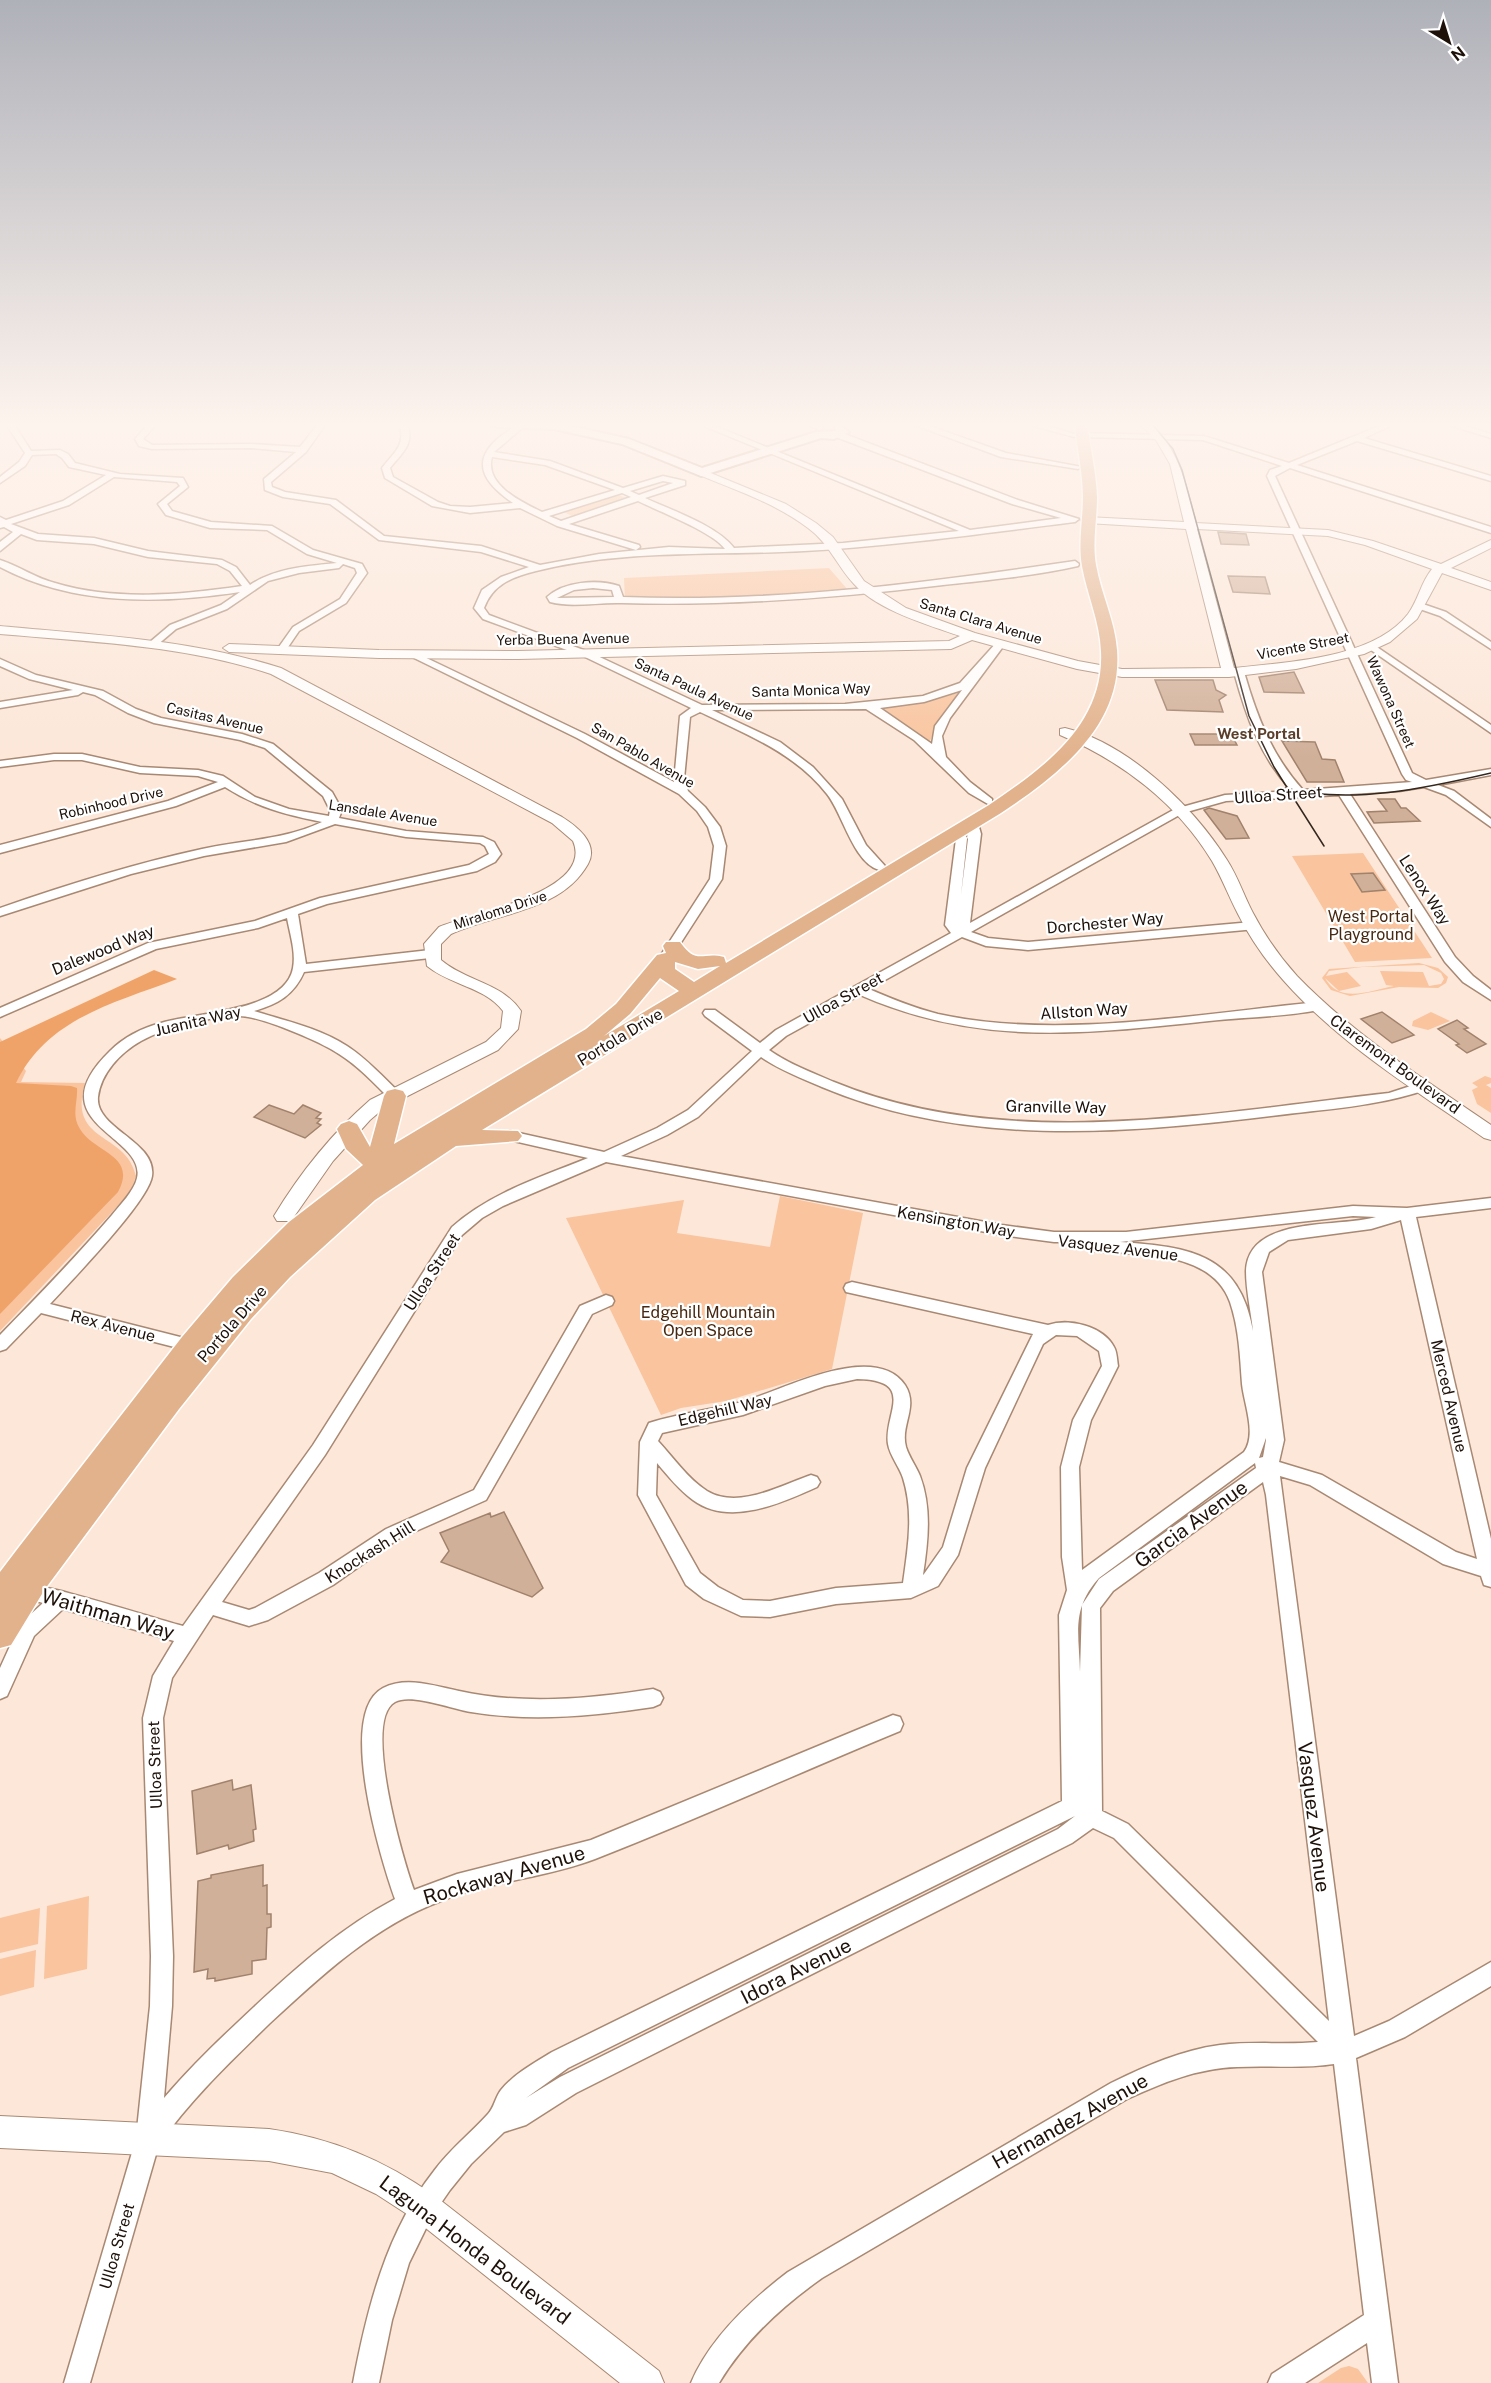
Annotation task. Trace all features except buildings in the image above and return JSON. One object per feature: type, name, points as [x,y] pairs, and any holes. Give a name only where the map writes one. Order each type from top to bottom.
[{"type":"main road","name":"Portola Drive","points":[[1079,535],[1075,564],[1085,610]]},
{"type":"main road","name":"Portola Drive","points":[[14,1594],[218,1339],[291,1258],[368,1192],[687,987],[965,827],[1034,782],[1100,704],[1110,672],[1107,641],[1084,535]]},
{"type":"main road","name":"Portola Drive","points":[[0,1635],[14,1594],[190,1346],[228,1300],[280,1244],[327,1204],[411,1143],[594,1033],[687,987],[717,961],[988,801],[1073,735],[1093,669],[1092,641]]},
{"type":"main road","points":[[669,953],[686,961],[701,963],[717,961]]},
{"type":"main road","points":[[669,953],[665,972],[687,987]]},
{"type":"main road","points":[[594,1033],[623,1009],[669,953]]},
{"type":"main road","points":[[368,1192],[380,1164],[385,1129],[395,1096]]},
{"type":"main road","points":[[497,1111],[492,1115],[491,1124],[499,1133],[510,1136]]},
{"type":"main road","points":[[348,1129],[350,1140],[380,1164],[399,1166],[414,1161]]},
{"type":"main road","points":[[447,1141],[480,1136],[510,1136]]},
{"type":"main road","points":[[280,1244],[284,1216]]},
{"type":"street","points":[[0,548],[13,535]]},
{"type":"street","points":[[34,535],[106,543],[160,556],[219,562],[233,569],[248,588]]},
{"type":"street","points":[[281,535],[310,552],[355,563],[362,573],[344,601],[296,629],[281,651]]},
{"type":"street","points":[[376,535],[382,538],[481,549],[538,567]]},
{"type":"street","points":[[580,558],[590,546],[589,541],[583,535]]},
{"type":"street","points":[[590,535],[619,544],[676,551],[731,551],[834,547],[961,535]]},
{"type":"street","points":[[716,535],[731,551]]},
{"type":"street","name":"Santa Clara Avenue","points":[[825,535],[847,568],[869,591],[916,618],[971,636],[995,649],[1110,672]]},
{"type":"street","points":[[1197,535],[1234,672],[1263,740],[1283,776],[1299,792]]},
{"type":"street","points":[[1206,535],[1207,556],[1246,727],[1281,793]]},
{"type":"street","name":"Wawona Street","points":[[1298,535],[1407,774],[1410,778],[1450,793],[1491,825]]},
{"type":"street","points":[[1337,535],[1361,541],[1491,586]]},
{"type":"street","points":[[1440,568],[1491,543]]},
{"type":"street","name":"Santa Paula Avenue","points":[[676,551],[580,558],[538,567],[504,580],[487,592],[479,603],[482,613],[494,621],[586,654],[763,736],[811,770],[844,810],[863,852],[879,866]]},
{"type":"street","points":[[0,563],[52,586],[122,595],[185,597],[248,588]]},
{"type":"street","points":[[153,644],[172,627],[224,607],[248,588],[265,579],[298,570],[355,563]]},
{"type":"street","points":[[619,600],[616,588],[600,584],[561,592],[552,597],[559,602],[592,599],[619,600],[776,597],[869,591],[1075,564]]},
{"type":"street","name":"Vicente Street","points":[[1110,672],[1167,675],[1234,672],[1296,665],[1352,653],[1371,646],[1398,631],[1420,606],[1432,576],[1440,568]]},
{"type":"street","points":[[1420,606],[1443,614],[1491,646]]},
{"type":"street","name":"Yerba Buena Avenue","points":[[0,630],[211,651],[413,655],[586,654],[951,645],[971,636]]},
{"type":"street","points":[[951,645],[995,649]]},
{"type":"street","points":[[1371,646],[1491,730]]},
{"type":"street","name":"Santa Monica Way","points":[[944,761],[936,747],[936,732],[995,649]]},
{"type":"street","name":"Miraloma Drive","points":[[211,651],[288,676],[557,820],[580,840],[583,848],[581,865],[572,878],[557,891],[528,904],[455,924],[435,938],[429,954]]},
{"type":"street","name":"San Pablo Avenue","points":[[413,655],[553,722],[683,792],[701,809],[714,827],[721,856],[716,879],[669,953]]},
{"type":"street","name":"Casitas Avenue","points":[[0,662],[33,677],[90,690],[158,721],[242,737],[269,746],[333,799],[336,810],[333,821]]},
{"type":"street","name":"Santa Monica Way","points":[[701,707],[865,704],[937,696],[961,687],[977,675]]},
{"type":"street","points":[[0,705],[90,690]]},
{"type":"street","points":[[865,704],[910,732],[944,761],[969,790],[988,801]]},
{"type":"street","points":[[683,792],[678,779],[685,717],[690,711],[701,707]]},
{"type":"street","name":"Claremont Boulevard","points":[[1073,735],[1103,749],[1129,768],[1179,811],[1204,838],[1220,862],[1252,926],[1285,971],[1318,1006],[1359,1041],[1491,1134]]},
{"type":"street","name":"Lansdale Avenue","points":[[0,764],[54,757],[82,757],[140,770],[198,773],[227,782],[241,793],[267,806],[406,834],[483,840],[494,848],[495,854],[491,859],[472,868],[324,901],[292,912]]},
{"type":"street","name":"Ulloa Street","points":[[77,2383],[148,2139],[161,2006],[162,1956],[153,1718],[163,1676],[187,1636],[319,1450],[457,1231],[487,1207],[606,1155],[693,1113],[722,1090],[759,1050],[781,1033],[1179,811],[1216,800],[1281,793],[1428,784],[1491,772]]},
{"type":"street","name":"Robinhood Drive","points":[[0,849],[55,832],[171,805],[227,782]]},
{"type":"street","name":"Lenox Way","points":[[1342,791],[1450,959],[1468,979],[1491,996]]},
{"type":"street","points":[[0,912],[136,868],[295,837],[333,821]]},
{"type":"street","points":[[965,827],[975,834],[962,933],[953,929],[951,925],[965,827]]},
{"type":"street","points":[[0,921],[116,882],[208,859],[241,846]]},
{"type":"street","points":[[284,1216],[348,1129],[377,1104],[492,1046],[502,1038],[512,1019],[512,1011],[500,997],[439,969],[429,954],[299,969],[292,912]]},
{"type":"street","name":"Dalewood Way","points":[[0,1013],[152,946],[258,924],[292,912]]},
{"type":"street","name":"Dorchester Way","points":[[962,933],[986,942],[1028,946],[1252,926]]},
{"type":"street","name":"Juanita Way","points":[[0,1345],[125,1208],[145,1181],[147,1170],[138,1152],[109,1132],[99,1121],[94,1110],[93,1085],[100,1071],[122,1047],[156,1029],[198,1018],[239,1011],[268,1002],[291,986],[299,969]]},
{"type":"street","name":"Allston Way","points":[[858,989],[891,1004],[949,1021],[994,1028],[1040,1031],[1086,1029],[1318,1006]]},
{"type":"street","points":[[239,1011],[303,1030],[335,1045],[362,1065],[395,1096]]},
{"type":"street","name":"Granville Way","points":[[710,1013],[759,1050],[808,1077],[875,1100],[952,1118],[1038,1127],[1096,1127],[1169,1121],[1391,1097],[1423,1086]]},
{"type":"street","name":"Kensington Way","points":[[510,1136],[606,1155],[642,1165],[1002,1230],[1054,1237],[1126,1237],[1353,1211],[1407,1213],[1491,1203]]},
{"type":"street","name":"Kensington Way","points":[[1258,1252],[1265,1245],[1286,1234],[1371,1224],[1407,1213]]},
{"type":"street","name":"Merced Avenue","points":[[1407,1213],[1490,1575]]},
{"type":"street","name":"Vasquez Avenue","points":[[1002,1230],[1078,1244],[1185,1257],[1217,1273],[1229,1285],[1241,1313],[1257,1431],[1254,1453],[1275,1495],[1384,2383]]},
{"type":"street","name":"Vasquez Avenue","points":[[1258,1252],[1254,1272],[1275,1440],[1260,1462]]},
{"type":"street","points":[[852,1288],[1048,1330],[1064,1328],[1089,1335],[1107,1349],[1110,1361],[1082,1420],[1070,1467],[1071,1557],[1076,1590],[1069,1615],[1082,1811],[1121,1831],[1343,2051]]},
{"type":"street","name":"Knockash Hill","points":[[210,1606],[239,1617],[249,1618],[261,1614],[326,1580],[392,1534],[480,1495],[586,1310],[606,1301]]},
{"type":"street","name":"Rex Avenue","points":[[36,1306],[190,1346]]},
{"type":"street","points":[[649,1442],[647,1495],[693,1579],[711,1593],[741,1608],[762,1609],[836,1596],[911,1590],[931,1580],[942,1567],[951,1550],[966,1497],[987,1442],[1031,1350],[1042,1333],[1048,1330]]},
{"type":"street","name":"Edgehill Way","points":[[649,1442],[655,1428],[689,1417],[740,1409],[848,1375],[871,1373],[883,1376],[900,1391],[904,1402],[896,1440],[903,1462],[912,1477],[919,1509],[920,1538],[911,1590]]},
{"type":"street","points":[[649,1442],[703,1498],[726,1503],[750,1503],[772,1499],[811,1482]]},
{"type":"street","points":[[1260,1462],[1316,1480],[1450,1558],[1490,1575]]},
{"type":"street","name":"Garcia Avenue","points":[[1076,1590],[1092,1572],[1260,1462]]},
{"type":"street","name":"Garcia Avenue","points":[[1082,1811],[1091,1605],[1106,1585],[1260,1462]]},
{"type":"street","name":"Waithman Way","points":[[14,1594],[60,1599],[187,1636]]},
{"type":"street","points":[[0,1690],[27,1630],[60,1599]]},
{"type":"street","points":[[408,1904],[383,1831],[375,1790],[373,1717],[376,1706],[397,1692],[409,1692],[475,1704],[543,1708],[617,1704],[653,1698]]},
{"type":"street","name":"Rockaway Avenue","points":[[148,2139],[170,2106],[196,2077],[308,1972],[339,1945],[408,1904],[476,1879],[557,1862],[592,1850],[893,1724]]},
{"type":"street","name":"Idora Avenue","points":[[366,2383],[378,2314],[387,2284],[424,2207],[463,2154],[499,2121],[518,2117],[568,2085],[1065,1836],[1082,1811]]},
{"type":"street","name":"Hernandez Avenue","points":[[704,2383],[735,2338],[784,2288],[1119,2091],[1156,2073],[1195,2062],[1234,2055],[1309,2056],[1343,2051],[1387,2033],[1491,1973]]},
{"type":"street","name":"Laguna Honda Boulevard","points":[[0,2132],[307,2149],[363,2168],[390,2182],[424,2207],[647,2383]]},
{"type":"street","points":[[1281,2383],[1377,2321]]},
{"type":"green space","points":[[829,568],[848,590],[775,596],[625,600],[624,578]]},
{"type":"green space","points":[[961,692],[936,727],[930,741],[879,707],[929,701]]},
{"type":"green space","name":"West Portal Playground","points":[[1363,853],[1432,958],[1355,962],[1292,856]]},
{"type":"green space","points":[[1419,963],[1438,968],[1448,977],[1446,983],[1438,988],[1399,987],[1350,996],[1331,990],[1322,978],[1329,969]],"holes":[[[1424,965],[1441,973],[1444,979],[1441,984],[1429,986],[1423,972],[1380,971],[1386,985],[1394,986],[1356,994],[1338,991],[1325,978],[1339,991],[1361,986],[1347,972],[1326,976],[1329,971],[1362,967]]]},
{"type":"green space","points":[[1431,1012],[1450,1021],[1428,1030],[1412,1026],[1413,1021]]},
{"type":"green space","points":[[0,1038],[26,1071],[21,1082],[85,1083],[82,1103],[84,1117],[100,1136],[121,1151],[130,1162],[136,1176],[130,1193],[0,1331]]},
{"type":"green space","points":[[1485,1076],[1491,1078],[1491,1083],[1486,1085],[1491,1088],[1491,1113],[1477,1104],[1472,1090],[1478,1087],[1472,1083]]},
{"type":"green space","name":"Edgehill Mountain Open Space","points":[[780,1196],[863,1213],[832,1369],[726,1401],[681,1408],[661,1415],[566,1218],[684,1200],[677,1233],[770,1247]]},
{"type":"green space","points":[[89,1896],[87,1969],[44,1979],[47,1906]]},
{"type":"green space","points":[[40,1908],[38,1944],[0,1953],[0,1918]]},
{"type":"green space","points":[[36,1950],[34,1987],[0,1996],[0,1959]]},
{"type":"green space","points":[[1349,2366],[1358,2369],[1368,2383],[1318,2383],[1341,2368]]},
{"type":"shaded area","points":[[154,970],[177,979],[107,1005],[64,1028],[29,1061],[16,1083],[77,1088],[75,1114],[77,1124],[86,1137],[118,1162],[123,1180],[118,1192],[0,1314],[0,1042]]},
{"type":"tram line","points":[[1200,535],[1249,716],[1274,767],[1288,789]]},
{"type":"tram line","points":[[1288,789],[1310,793],[1362,795],[1415,789],[1491,773]]},
{"type":"tram line","points":[[1288,789],[1324,846]]},
{"type":"district","name":"West Portal","points":[[1259,733]]}]
